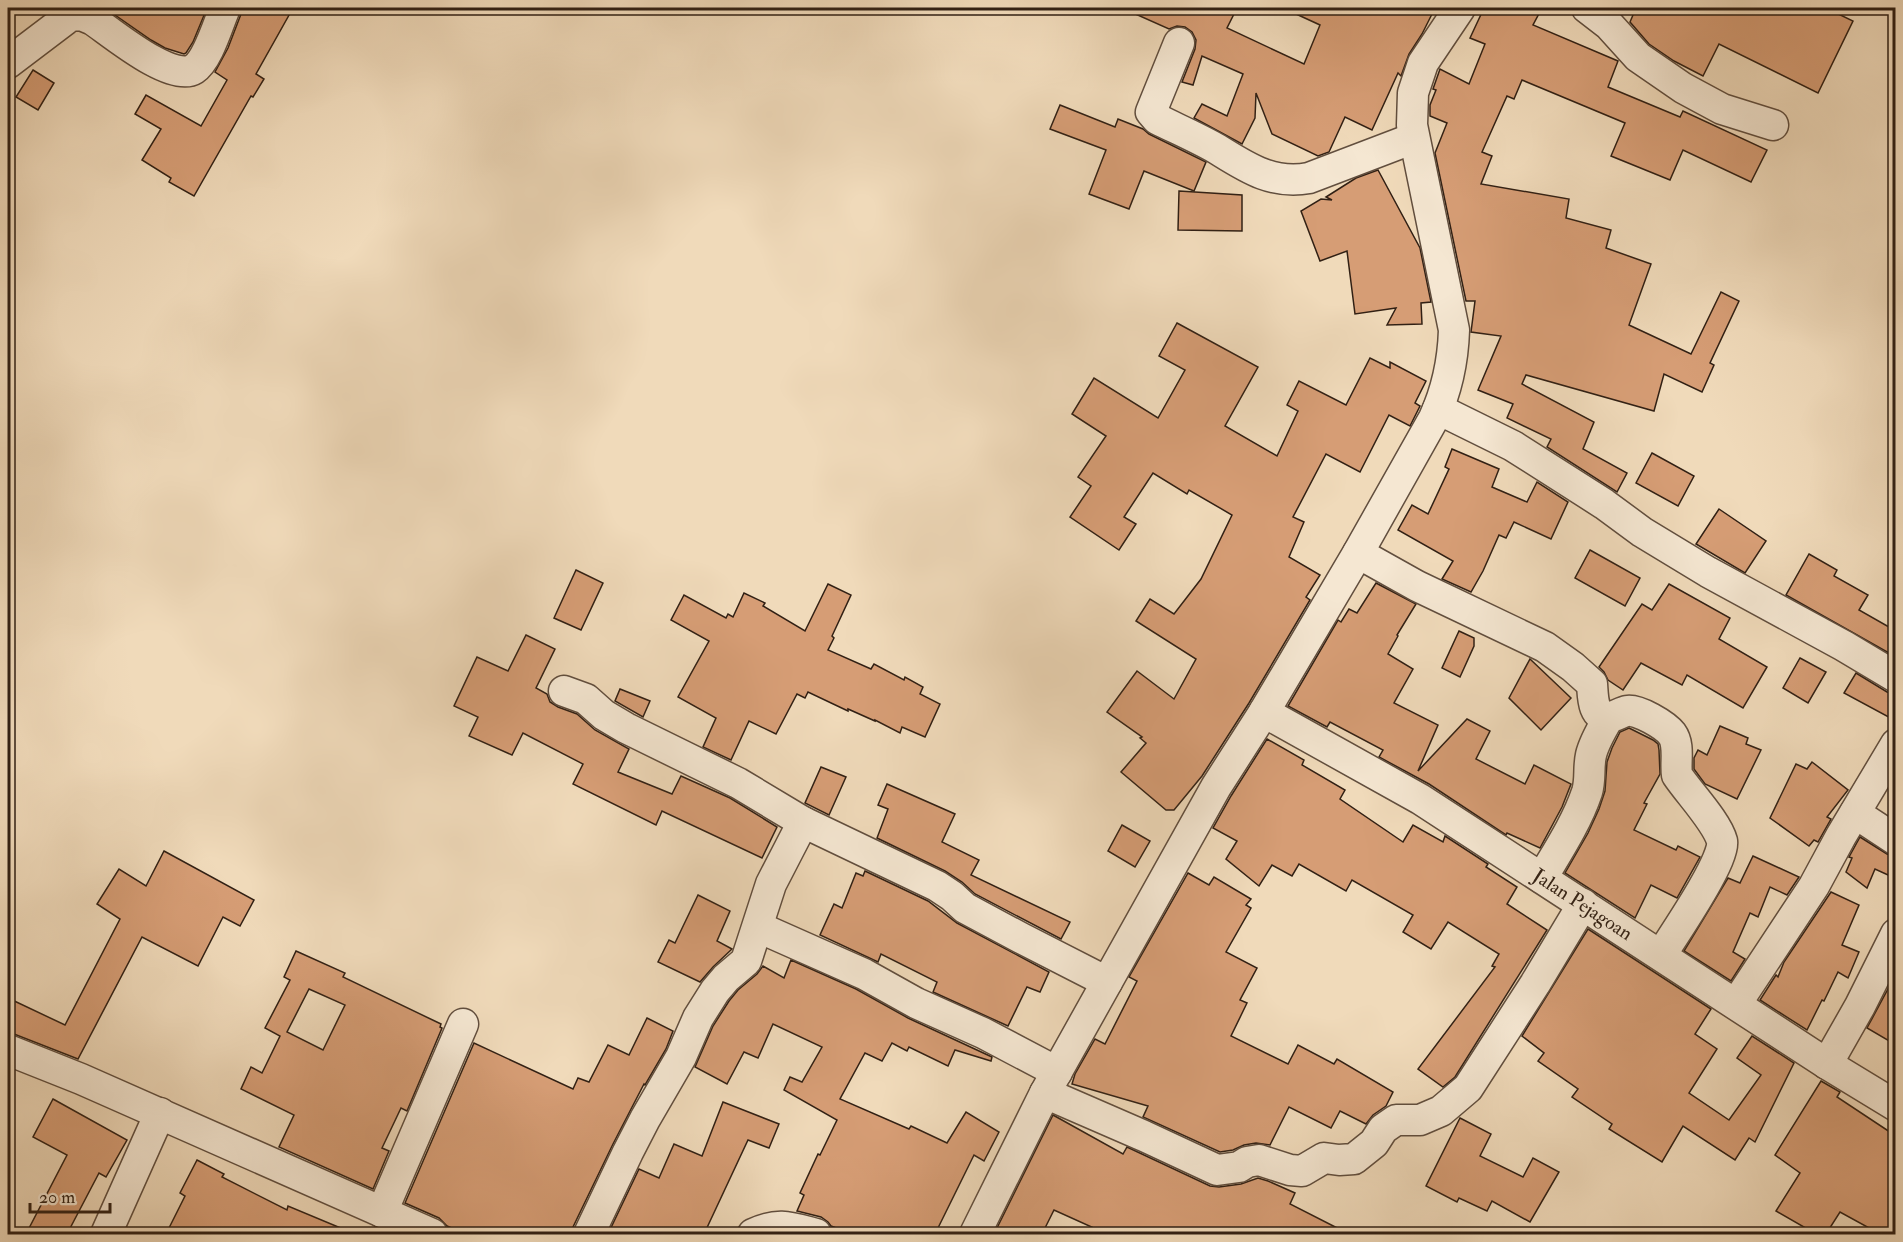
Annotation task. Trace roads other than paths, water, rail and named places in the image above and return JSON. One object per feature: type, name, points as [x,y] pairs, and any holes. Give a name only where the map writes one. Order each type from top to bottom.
[{"type":"street","points":[[8,63],[70,16],[81,15],[93,20],[159,65],[178,73],[193,70],[204,58],[225,8]]},
{"type":"street","points":[[975,1234],[1051,1083],[1107,982],[1216,788],[1358,553],[1444,395],[1453,352],[1454,330],[1414,138],[1413,93],[1423,63],[1460,8]]},
{"type":"street","points":[[1587,8],[1608,25],[1638,57],[1683,88],[1722,109],[1773,125]]},
{"type":"street","points":[[1179,43],[1151,112],[1158,119],[1217,149],[1233,161],[1253,171],[1282,179],[1301,180],[1414,138]]},
{"type":"street","points":[[1438,409],[1513,446],[1604,504],[1642,532],[1708,572],[1896,677]]},
{"type":"street","points":[[1358,553],[1417,586],[1545,647],[1592,684],[1595,708],[1601,715],[1609,717],[1627,711],[1636,711],[1649,717],[1672,734],[1676,744],[1677,775],[1715,826],[1722,842],[1720,855],[1704,887],[1661,955]]},
{"type":"street","points":[[564,691],[586,699],[604,715],[626,728],[738,783],[803,822],[937,886],[965,908],[1107,982]]},
{"type":"street","name":"Jalan Pejagoan","points":[[1264,712],[1420,799],[1827,1065],[1896,1106]]},
{"type":"street","points":[[1542,878],[1573,823],[1586,793],[1590,778],[1591,752],[1609,717]]},
{"type":"street","points":[[1736,1004],[1814,886],[1896,744]]},
{"type":"street","points":[[1855,813],[1896,840]]},
{"type":"street","points":[[589,1234],[645,1119],[681,1057],[698,1018],[726,978],[746,961],[771,884],[803,822]]},
{"type":"street","points":[[758,927],[864,974],[916,1003],[983,1033],[1051,1083],[1144,1136],[1217,1170],[1239,1167],[1247,1162],[1259,1160],[1290,1170],[1302,1171],[1324,1158],[1354,1159],[1374,1143],[1383,1129],[1396,1120],[1420,1120],[1441,1111],[1468,1088],[1583,904]]},
{"type":"street","points":[[1827,1065],[1896,934]]},
{"type":"street","points":[[382,1212],[462,1024]]},
{"type":"street","points":[[8,1050],[160,1113],[432,1234]]},
{"type":"street","points":[[106,1234],[160,1113]]},
{"type":"street","points":[[753,1234],[766,1228],[780,1226],[816,1234]]}]
